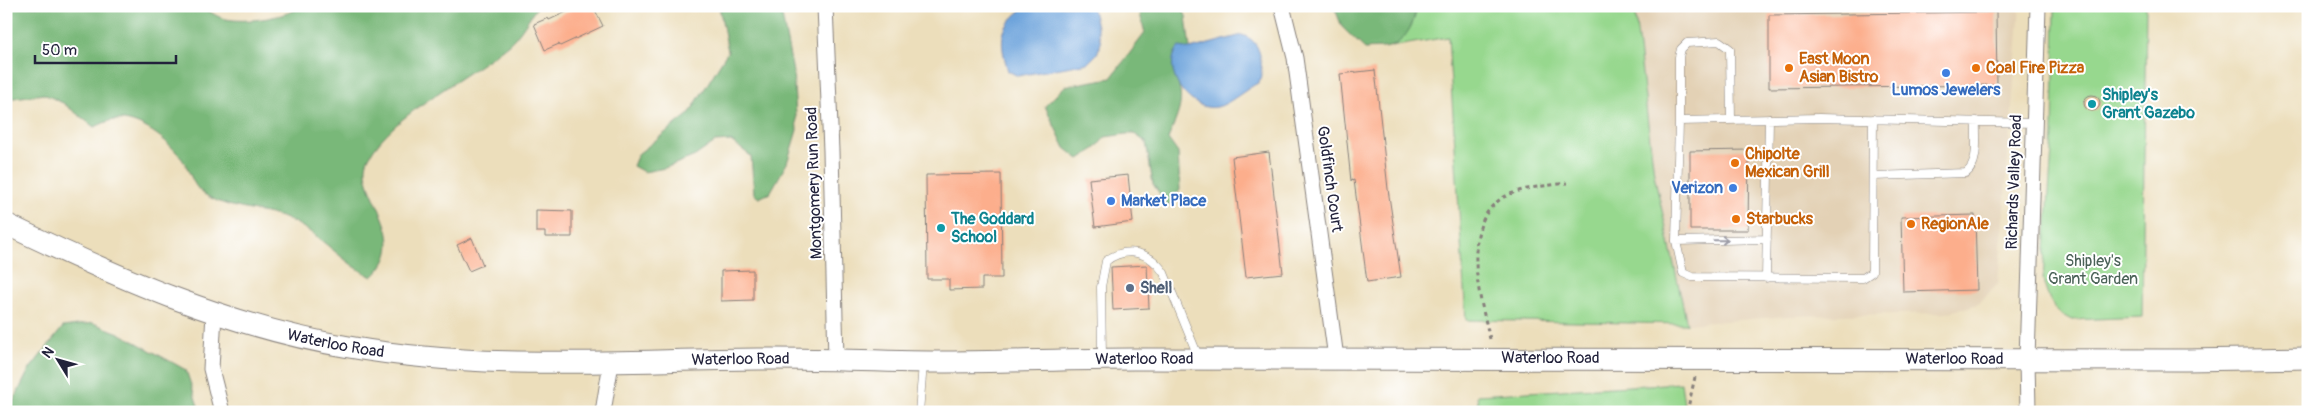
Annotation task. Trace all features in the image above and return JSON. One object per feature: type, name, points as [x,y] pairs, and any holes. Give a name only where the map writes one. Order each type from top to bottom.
[{"type":"main road","name":"Waterloo Road","points":[[6,224],[123,278],[214,313],[331,344],[413,356],[476,362],[611,363],[760,359],[923,362],[1336,358],[2308,358]]},
{"type":"street","name":"Montgomery Run Road","points":[[825,6],[836,360]]},
{"type":"street","name":"Goldfinch Court","points":[[1282,6],[1295,58],[1336,358]]},
{"type":"street","name":"Richards Valley Road","points":[[2028,412],[2027,359],[2038,6]]},
{"type":"street","points":[[214,313],[211,369],[222,412]]},
{"type":"street","points":[[603,412],[611,363]]},
{"type":"lane","points":[[1731,120],[1730,49],[1719,41],[1694,41],[1687,43],[1680,53],[1676,241],[1681,269],[1685,275],[1692,277],[1863,278],[1870,274],[1873,266],[1874,118]]},
{"type":"lane","points":[[1679,121],[1874,118],[2033,123]]},
{"type":"lane","points":[[1766,278],[1769,119]]},
{"type":"lane","points":[[1873,176],[1966,173],[1972,168],[1974,161],[1976,121]]},
{"type":"lane","points":[[1676,241],[1767,239]]},
{"type":"lane","points":[[1102,359],[1101,287],[1106,261],[1116,254],[1139,252],[1158,263],[1164,273],[1199,359]]},
{"type":"lane","points":[[918,412],[923,362]]},
{"type":"path","points":[[1495,359],[1476,266],[1481,221],[1492,205],[1505,196],[1529,189],[1567,183]]},
{"type":"path","points":[[1686,412],[1695,380],[1694,359]]},
{"type":"shaded area","points":[[2020,6],[1998,284],[1978,304],[1946,313],[1789,316],[1687,324],[1654,174],[1635,12]]},
{"type":"green space","points":[[6,6],[201,6],[216,16],[244,20],[286,14],[302,6],[538,6],[518,35],[510,43],[413,111],[380,141],[369,157],[366,170],[368,184],[387,230],[389,246],[385,261],[372,277],[353,266],[310,232],[289,220],[228,205],[204,194],[196,186],[185,164],[176,152],[161,138],[143,126],[134,122],[115,120],[94,127],[63,103],[44,94],[6,99]]},
{"type":"green space","points":[[719,6],[780,6],[793,72],[797,130],[787,163],[770,193],[759,198],[754,194],[751,156],[731,141],[715,142],[695,156],[665,168],[644,172],[633,166],[638,154],[689,114],[728,51]]},
{"type":"green space","points":[[1134,6],[1181,6],[1186,16],[1190,49],[1175,77],[1179,85],[1180,101],[1168,139],[1178,153],[1180,190],[1168,206],[1153,184],[1146,142],[1133,133],[1105,137],[1096,148],[1079,159],[1065,148],[1045,106],[1065,86],[1111,78],[1145,33],[1139,10]]},
{"type":"green space","points":[[1334,6],[1416,6],[1412,25],[1400,41],[1389,47],[1365,49],[1342,27]]},
{"type":"green space","points":[[1416,6],[1634,6],[1654,174],[1687,324],[1466,320],[1448,37],[1391,47],[1409,30],[1414,19]]},
{"type":"green space","name":"Shipley's Grant Garden","points":[[2055,6],[2146,6],[2142,317],[2072,320],[2060,313],[2052,303],[2043,279],[2053,135]]},
{"type":"green space","points":[[93,323],[119,333],[186,370],[200,412],[8,412],[29,370],[63,327]]},
{"type":"green space","points":[[1681,383],[1685,412],[1479,412],[1477,395]]},
{"type":"water","points":[[1027,6],[1092,6],[1101,43],[1097,54],[1088,63],[1018,76],[1008,71],[1003,51],[1003,34],[1017,13]]},
{"type":"water","points":[[1242,35],[1249,38],[1257,46],[1259,52],[1262,77],[1258,83],[1217,107],[1207,107],[1196,103],[1187,96],[1180,88],[1173,66],[1174,56],[1179,47],[1190,49]]},
{"type":"building","points":[[579,6],[593,6],[603,26],[560,46],[559,44],[545,50],[534,24],[548,18],[549,20]]},
{"type":"building","points":[[1996,12],[1997,85],[1769,88],[1769,15]]},
{"type":"building","points":[[1375,70],[1388,189],[1401,277],[1367,282],[1354,180],[1351,181],[1340,74]]},
{"type":"building","name":"Shipley's Grant Gazebo","points":[[2089,95],[2095,95],[2100,100],[2098,109],[2089,111],[2084,106],[2084,100]]},
{"type":"building","points":[[1749,150],[1748,230],[1690,230],[1690,151]]},
{"type":"building","points":[[1269,152],[1283,273],[1246,277],[1232,157]]},
{"type":"building","name":"The Goddard School","points":[[1001,174],[1002,278],[982,278],[982,289],[949,290],[949,279],[927,279],[926,175]]},
{"type":"building","name":"Market Place","points":[[1128,175],[1133,222],[1095,227],[1089,179]]},
{"type":"building","points":[[536,210],[572,211],[572,237],[545,237],[545,232],[536,232]]},
{"type":"building","points":[[1975,215],[1977,290],[1903,292],[1901,217]]},
{"type":"building","points":[[472,238],[483,265],[469,271],[457,245]]},
{"type":"building","name":"Shell","points":[[1147,265],[1149,308],[1113,310],[1111,267]]},
{"type":"building","points":[[753,270],[753,300],[721,301],[721,271]]},
{"type":"place","name":"East Moon Asian Bistro","points":[[1789,68]]},
{"type":"place","name":"Coal Fire Pizza","points":[[1976,68]]},
{"type":"place","name":"Lumos Jewelers","points":[[1946,73]]},
{"type":"place","name":"Shipley's Grant Gazebo","points":[[2092,104]]},
{"type":"place","name":"Chipolte Mexican Grill","points":[[1735,163]]},
{"type":"place","name":"Verizon","points":[[1733,188]]},
{"type":"place","name":"Market Place","points":[[1111,201]]},
{"type":"place","name":"Starbucks","points":[[1736,219]]},
{"type":"place","name":"RegionAle","points":[[1911,224]]},
{"type":"place","name":"The Goddard School","points":[[941,228]]},
{"type":"place","name":"Shell","points":[[1130,288]]}]
